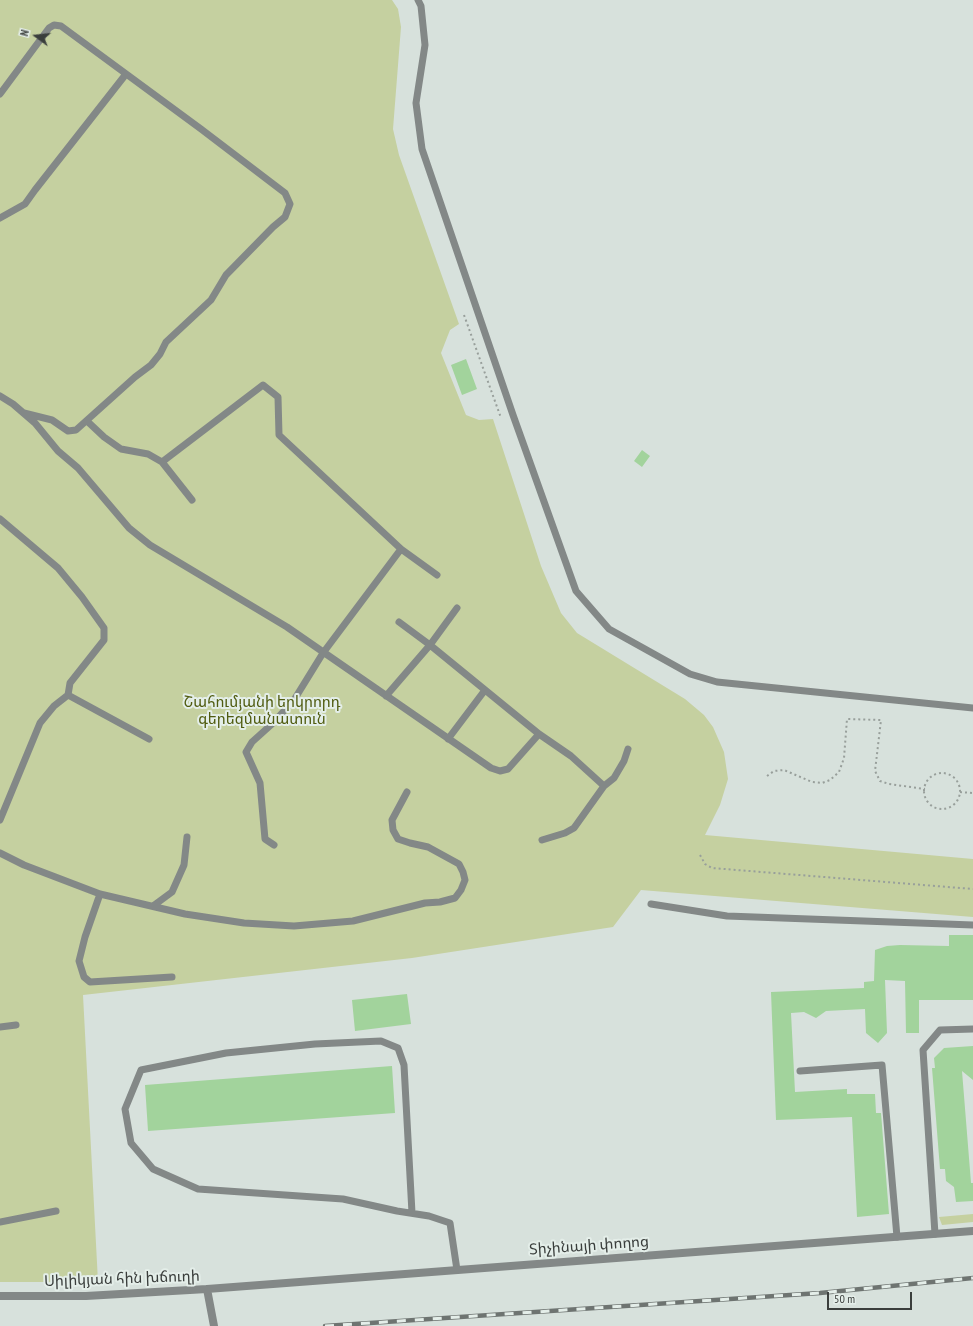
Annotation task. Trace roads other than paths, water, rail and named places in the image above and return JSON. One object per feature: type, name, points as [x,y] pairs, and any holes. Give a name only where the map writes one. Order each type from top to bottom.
[{"type":"street","name":"Տիչինայի փողոց","points":[[207,1289],[973,1231]]},
{"type":"street","name":"Սիլիկյան հին խճուղի","points":[[0,1296],[86,1296],[207,1289],[214,1326]]},
{"type":"lane","points":[[418,0],[422,6],[425,45],[416,103],[422,149],[513,415],[576,591],[609,629],[690,674],[717,682],[973,708]]},
{"type":"lane","points":[[0,94],[49,28],[54,25],[61,26],[285,193],[290,204],[285,217],[273,227],[226,275],[211,300],[166,342],[160,354],[151,365],[135,377],[76,430],[68,431],[52,420],[24,413]]},
{"type":"lane","points":[[0,218],[25,204],[126,74]]},
{"type":"lane","points":[[162,462],[263,385],[278,397],[279,435],[401,549],[437,575]]},
{"type":"lane","points":[[0,396],[35,423],[58,451],[78,468],[129,528],[150,545],[287,627],[491,768],[500,771],[508,769],[538,734]]},
{"type":"lane","points":[[87,421],[104,437],[121,449],[148,454],[162,462],[192,500]]},
{"type":"lane","points":[[0,519],[58,568],[82,597],[104,628],[104,640],[70,683],[68,695],[54,706],[40,723],[0,820]]},
{"type":"lane","points":[[274,845],[265,839],[260,783],[246,752],[252,742],[272,724],[294,700],[324,653],[401,549]]},
{"type":"lane","points":[[386,696],[430,645],[457,608]]},
{"type":"lane","points":[[399,622],[430,645],[538,734],[571,756],[604,786]]},
{"type":"lane","points":[[448,739],[485,690]]},
{"type":"lane","points":[[68,695],[149,739]]},
{"type":"lane","points":[[542,840],[565,833],[574,828],[604,786],[614,778],[624,761],[628,748]]},
{"type":"lane","points":[[0,853],[24,865],[100,894],[185,914],[244,923],[294,926],[353,921],[419,904],[455,898],[461,890],[465,880],[459,864],[428,847],[398,839],[393,830],[392,820],[407,792]]},
{"type":"lane","points":[[153,906],[172,892],[184,865],[187,837]]},
{"type":"lane","points":[[100,894],[85,937],[80,961],[84,977],[90,982],[172,977]]},
{"type":"lane","points":[[651,904],[727,916],[973,925]]},
{"type":"lane","points":[[0,1027],[16,1025]]},
{"type":"lane","points":[[935,1234],[923,1050],[940,1030],[973,1030]]},
{"type":"lane","points":[[412,1213],[404,1065],[398,1048],[381,1041],[315,1044],[226,1052],[141,1070],[125,1109],[131,1143],[153,1168],[198,1188],[343,1200],[412,1213],[429,1216],[450,1223],[457,1270]]},
{"type":"lane","points":[[800,1071],[882,1064],[897,1236]]},
{"type":"lane","points":[[0,1222],[56,1211]]},
{"type":"railway","points":[[325,1326],[820,1293],[973,1278]]},
{"type":"park label","name":"Շահումյանի երկրորդ գերեզմանատուն","points":[[262,712]]}]
